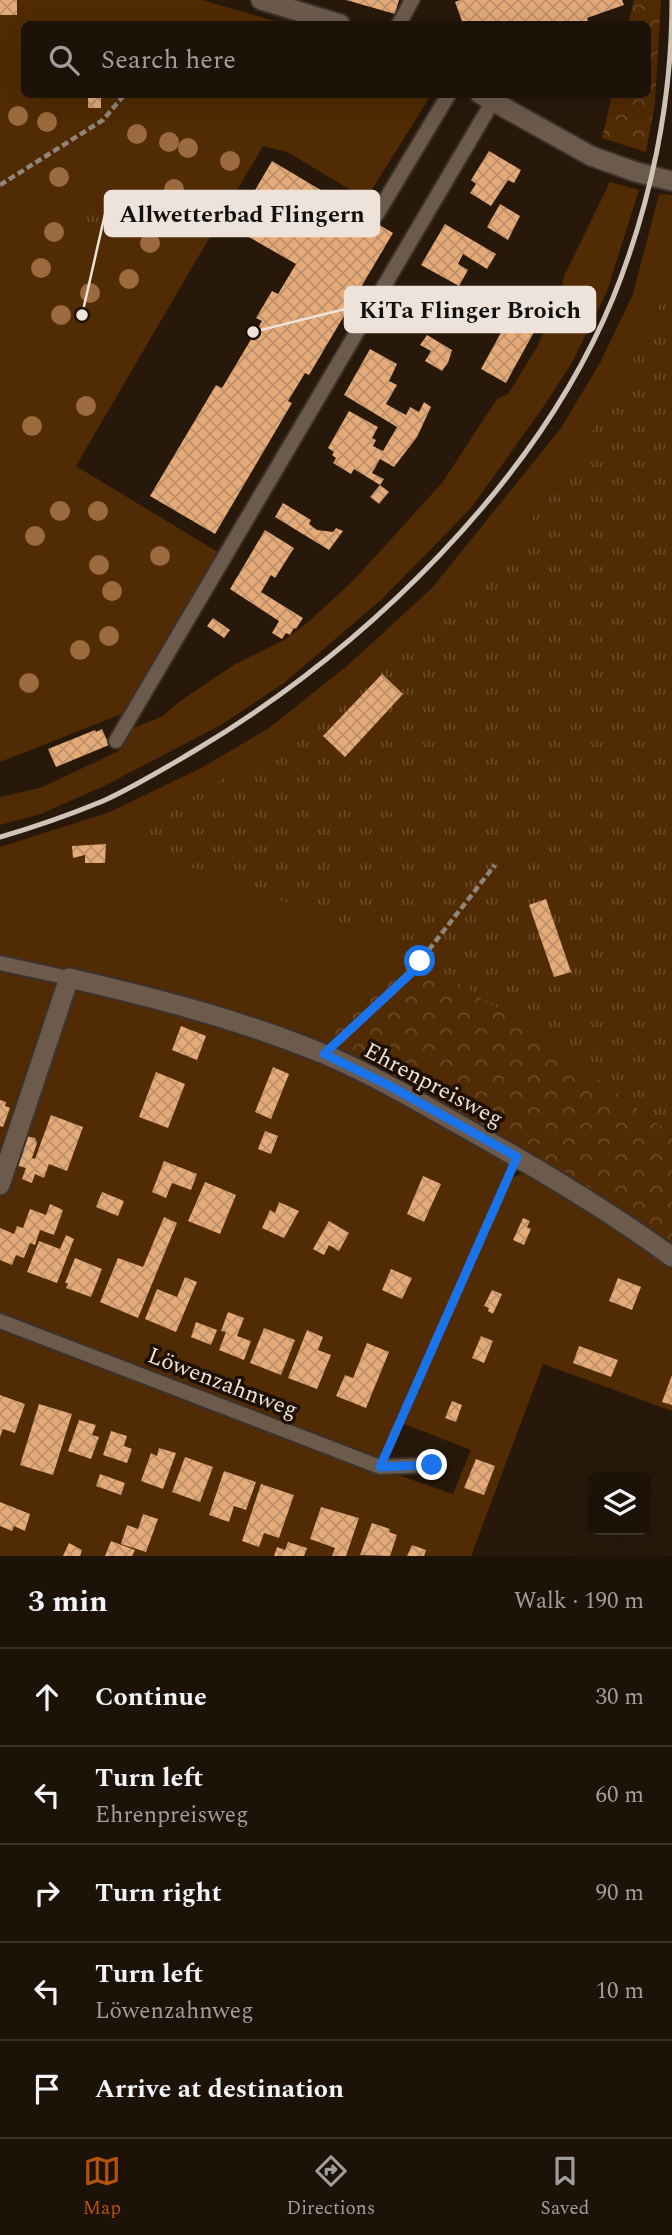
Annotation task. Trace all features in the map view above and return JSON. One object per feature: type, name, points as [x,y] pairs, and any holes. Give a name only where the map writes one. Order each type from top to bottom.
[{"type":"street","points":[[261,0],[330,21]]},
{"type":"street","points":[[487,98],[592,156],[672,181]]},
{"type":"street","points":[[0,1185],[69,978]]},
{"type":"street","name":"Ehrenpreisweg","points":[[69,978],[175,1003],[324,1054],[388,1085],[517,1157],[623,1221],[672,1257]]},
{"type":"lane","points":[[401,21],[412,0]]},
{"type":"lane","points":[[377,214],[447,98]]},
{"type":"lane","points":[[116,741],[487,98]]},
{"type":"lane","name":"Ehrenpreisweg","points":[[0,963],[69,978]]},
{"type":"lane","name":"Löwenzahnweg","points":[[0,1321],[380,1467],[432,1465]]},
{"type":"path","points":[[0,185],[103,120],[122,98]]},
{"type":"path","points":[[324,1054],[410,974],[495,864]]},
{"type":"path","points":[[380,1467],[517,1157]]},
{"type":"green space","points":[[0,0],[202,0],[275,21],[21,21],[21,98],[429,98],[366,199],[287,152],[263,146],[76,466],[221,554],[127,712],[0,762]]},
{"type":"green space","points":[[634,0],[661,0],[655,102],[646,152],[602,138],[611,98],[651,98],[651,21],[629,21]]},
{"type":"green space","points":[[102,182],[143,195],[119,234],[79,223]]},
{"type":"green space","points":[[610,182],[639,190],[607,291],[574,359],[471,508],[382,599],[284,683],[221,725],[104,786],[41,814],[0,825],[0,797],[40,788],[119,751],[128,730],[163,716],[176,704],[235,664],[284,640],[353,581],[442,483],[497,399],[508,394],[537,347],[560,296],[564,276]]},
{"type":"green space","points":[[659,194],[672,195],[672,299],[662,300],[621,382],[572,465],[518,536],[448,610],[347,702],[298,739],[237,770],[136,830],[140,848],[406,948],[312,1045],[0,958],[0,847],[110,812],[201,768],[269,728],[347,666],[432,588],[561,428],[601,361],[633,294]]},
{"type":"green space","points":[[672,299],[672,1134],[550,1043],[406,948],[140,848],[136,830],[237,770],[298,739],[347,702],[448,610],[518,536],[572,465],[621,382],[662,300]]},
{"type":"green space","points":[[406,948],[550,1043],[672,1134],[672,1248],[312,1045]]},
{"type":"green space","points":[[0,966],[70,981],[303,1052],[385,1089],[509,1163],[378,1468],[453,1494],[471,1450],[404,1424],[512,1178],[527,1171],[672,1269],[672,1411],[543,1364],[471,1556],[0,1556]]},
{"type":"building","points":[[0,0],[17,0],[17,15],[0,15]]},
{"type":"building","points":[[346,0],[399,0],[395,14]]},
{"type":"building","points":[[622,0],[624,5],[587,18],[588,21],[462,21],[455,2]]},
{"type":"building","points":[[88,98],[101,98],[101,108],[88,108]]},
{"type":"building","points":[[489,151],[521,170],[514,183],[508,180],[491,206],[470,193],[476,184],[471,180]]},
{"type":"building","points":[[272,161],[393,233],[309,375],[305,373],[288,401],[292,403],[215,534],[150,496],[216,385],[222,388],[262,321],[256,318],[272,291],[278,294],[296,264],[233,228]]},
{"type":"building","points":[[500,204],[520,216],[508,240],[487,227]]},
{"type":"building","points":[[445,224],[496,254],[487,269],[463,254],[458,264],[468,270],[459,286],[421,265]]},
{"type":"building","points":[[546,294],[557,299],[543,325],[539,323],[506,383],[481,369],[508,320],[519,326],[530,307],[537,311]]},
{"type":"building","points":[[427,335],[452,350],[442,371],[425,361],[431,351],[420,345]]},
{"type":"building","points":[[370,349],[397,364],[389,381],[397,385],[386,404],[406,415],[410,407],[419,412],[424,402],[431,407],[417,437],[394,467],[380,459],[372,473],[384,479],[380,485],[354,469],[351,474],[333,463],[336,458],[332,455],[334,452],[328,448],[349,411],[378,427],[372,438],[376,440],[373,446],[383,451],[397,427],[344,395]]},
{"type":"building","points":[[380,485],[389,492],[379,504],[370,497]]},
{"type":"building","points":[[283,503],[311,520],[309,524],[317,530],[333,532],[336,528],[343,531],[329,550],[275,517]]},
{"type":"building","points":[[265,530],[294,548],[275,578],[271,575],[261,592],[303,618],[290,635],[286,633],[282,639],[272,633],[279,621],[230,589]]},
{"type":"building","points":[[213,618],[230,630],[224,638],[207,626]]},
{"type":"building","points":[[382,674],[403,694],[345,757],[323,736]]},
{"type":"building","points":[[102,729],[109,745],[56,767],[48,749]]},
{"type":"building","points":[[106,844],[105,863],[85,863],[85,855],[73,858],[72,846]]},
{"type":"building","points":[[546,899],[571,972],[554,977],[529,905]]},
{"type":"building","points":[[181,1026],[206,1036],[197,1060],[172,1050]]},
{"type":"building","points":[[273,1067],[289,1074],[271,1119],[255,1112]]},
{"type":"building","points":[[156,1072],[185,1084],[168,1128],[139,1117]]},
{"type":"building","points":[[0,1100],[6,1102],[5,1106],[10,1108],[3,1127],[0,1126]]},
{"type":"building","points":[[51,1115],[83,1127],[67,1171],[49,1164],[44,1178],[35,1174],[32,1183],[22,1179],[26,1168],[15,1165],[26,1136],[35,1138],[37,1143],[32,1158],[35,1159]]},
{"type":"building","points":[[265,1131],[278,1136],[271,1154],[258,1149]]},
{"type":"building","points":[[164,1161],[197,1174],[191,1190],[172,1183],[166,1198],[152,1192]]},
{"type":"building","points":[[423,1176],[441,1184],[424,1222],[407,1214]]},
{"type":"building","points":[[205,1182],[236,1195],[220,1234],[188,1221]]},
{"type":"building","points":[[102,1192],[124,1201],[118,1216],[96,1207]]},
{"type":"building","points":[[279,1202],[299,1211],[284,1238],[262,1228],[270,1210],[275,1213]]},
{"type":"building","points":[[50,1204],[63,1210],[54,1235],[40,1230],[35,1245],[30,1243],[24,1258],[16,1255],[12,1265],[0,1260],[0,1228],[14,1234],[17,1226],[23,1228],[30,1209],[46,1215]]},
{"type":"building","points":[[164,1217],[177,1223],[138,1318],[100,1302],[118,1258],[143,1267]]},
{"type":"building","points":[[523,1218],[530,1221],[527,1227],[531,1229],[524,1245],[513,1240]]},
{"type":"building","points":[[329,1221],[349,1233],[339,1251],[329,1245],[324,1255],[313,1249]]},
{"type":"building","points":[[66,1235],[74,1239],[57,1283],[27,1272],[39,1241],[60,1249]]},
{"type":"building","points":[[75,1258],[102,1269],[91,1297],[66,1288],[68,1283],[65,1283]]},
{"type":"building","points":[[391,1269],[412,1278],[402,1299],[382,1290]]},
{"type":"building","points":[[185,1277],[197,1282],[176,1332],[145,1319],[157,1289],[177,1297]]},
{"type":"building","points":[[618,1278],[641,1287],[632,1310],[609,1301]]},
{"type":"building","points":[[492,1290],[502,1294],[493,1314],[484,1306]]},
{"type":"building","points":[[228,1312],[244,1318],[237,1336],[251,1341],[244,1360],[219,1350],[226,1332],[221,1331]]},
{"type":"building","points":[[196,1322],[217,1330],[211,1345],[191,1337]]},
{"type":"building","points":[[264,1328],[295,1340],[281,1375],[250,1363]]},
{"type":"building","points":[[307,1330],[323,1337],[318,1350],[331,1355],[317,1389],[288,1378]]},
{"type":"building","points":[[481,1336],[493,1341],[484,1363],[472,1358]]},
{"type":"building","points":[[367,1343],[389,1352],[366,1408],[336,1396],[345,1375],[353,1378]]},
{"type":"building","points":[[579,1346],[618,1360],[611,1377],[573,1363]]},
{"type":"building","points":[[672,1375],[672,1405],[662,1402]]},
{"type":"building","points":[[0,1395],[25,1404],[15,1433],[3,1429],[0,1437]]},
{"type":"building","points":[[452,1401],[462,1405],[456,1422],[445,1418]]},
{"type":"building","points":[[39,1404],[72,1414],[53,1475],[20,1465]]},
{"type":"building","points":[[79,1420],[96,1425],[92,1435],[99,1437],[91,1459],[68,1451]]},
{"type":"building","points":[[111,1431],[127,1436],[124,1446],[132,1449],[127,1463],[103,1455]]},
{"type":"building","points":[[159,1448],[176,1453],[163,1489],[141,1481],[151,1453],[157,1456]]},
{"type":"building","points":[[185,1457],[213,1467],[200,1502],[172,1492]]},
{"type":"building","points":[[476,1459],[495,1466],[484,1495],[464,1488]]},
{"type":"building","points":[[224,1471],[256,1482],[246,1510],[234,1506],[229,1522],[209,1515]]},
{"type":"building","points":[[100,1474],[125,1483],[121,1495],[96,1486]]},
{"type":"building","points":[[261,1484],[294,1495],[279,1538],[264,1533],[259,1547],[242,1541]]},
{"type":"building","points":[[0,1502],[30,1514],[25,1531],[14,1526],[12,1531],[0,1526]]},
{"type":"building","points":[[321,1507],[359,1518],[346,1556],[332,1556],[335,1548],[310,1539]]},
{"type":"building","points":[[143,1514],[158,1519],[146,1552],[121,1544],[127,1525],[138,1529]]},
{"type":"building","points":[[372,1523],[390,1529],[389,1532],[397,1535],[390,1556],[360,1555]]},
{"type":"building","points":[[111,1541],[135,1550],[132,1556],[105,1556]]},
{"type":"building","points":[[288,1542],[307,1548],[304,1556],[274,1556],[277,1547],[285,1550]]},
{"type":"building","points":[[69,1543],[82,1550],[80,1556],[63,1556]]},
{"type":"building","points":[[412,1545],[426,1550],[424,1556],[407,1556]]},
{"type":"railway","points":[[0,837],[115,796],[194,751],[258,710],[320,664],[381,612],[439,556],[492,496],[539,433],[580,366],[613,298],[638,226],[657,152],[668,76],[672,0]]},
{"type":"place","name":"Allwetterbad Flingern","points":[[82,315]]},
{"type":"place","name":"KiTa Flinger Broich","points":[[253,332]]},
{"type":"route","points":[[420,961],[410,974],[324,1054],[388,1085],[517,1157],[380,1467],[432,1465]]}]
